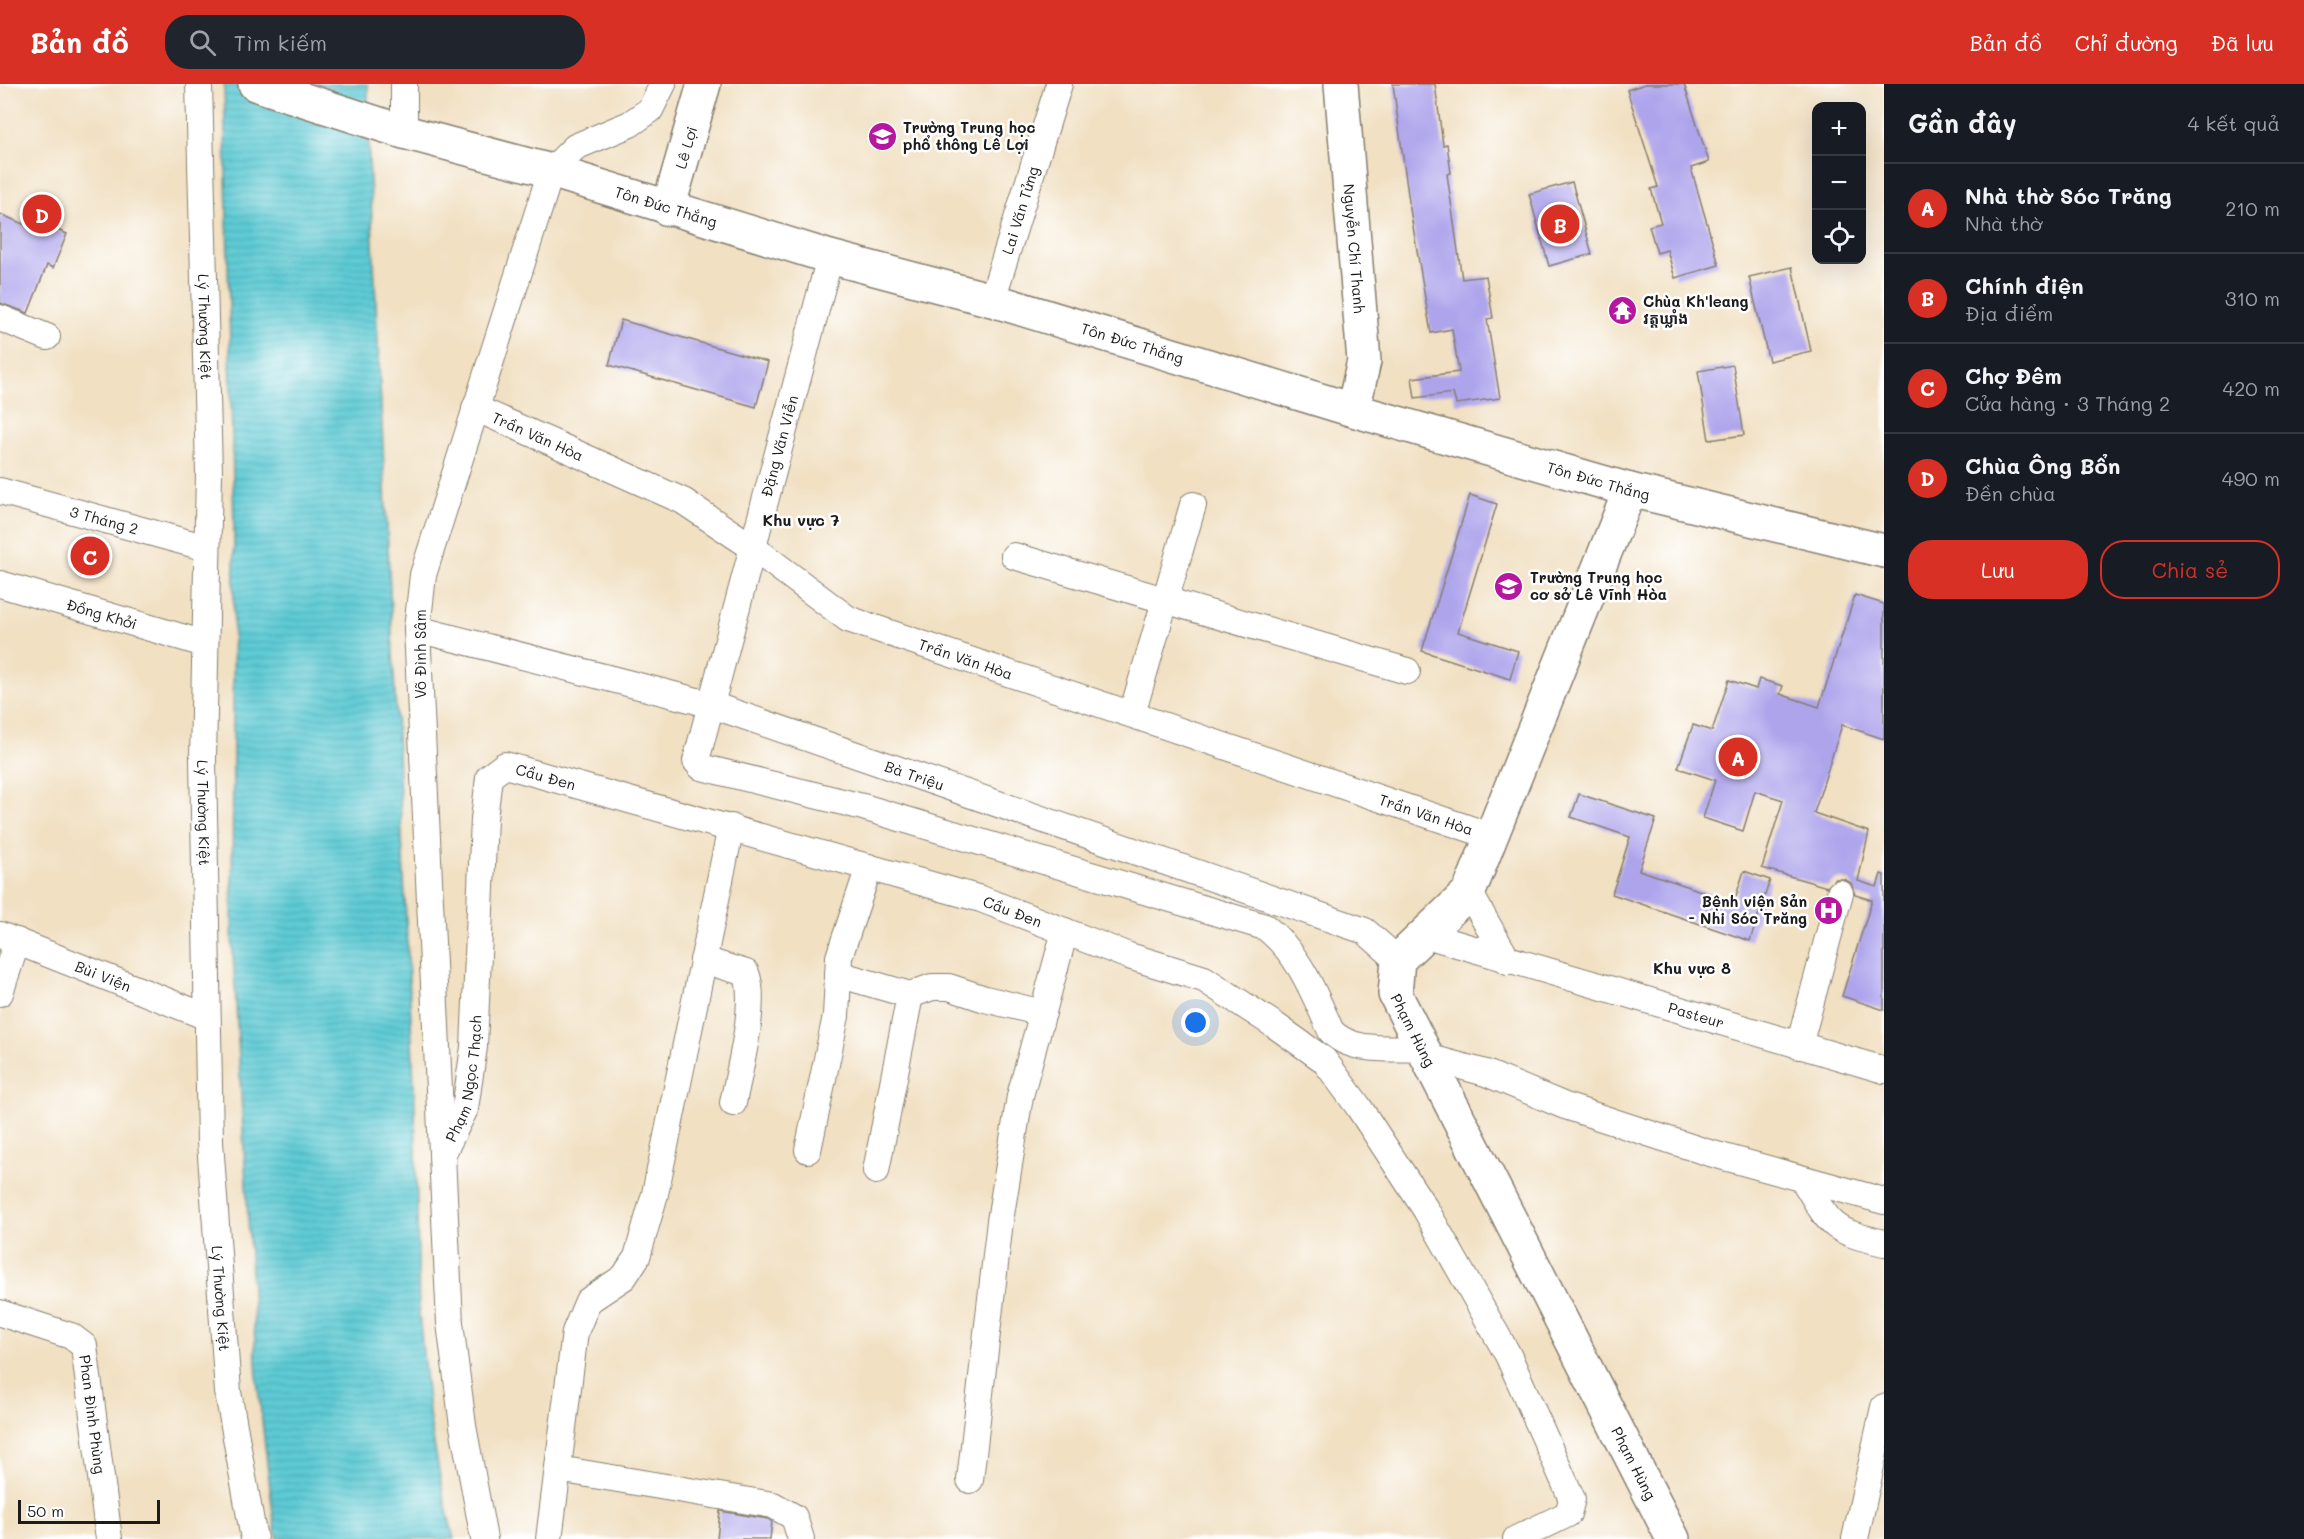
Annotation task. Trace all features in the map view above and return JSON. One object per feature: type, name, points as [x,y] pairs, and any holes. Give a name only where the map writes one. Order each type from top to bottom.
[{"type":"main road","name":"Tôn Đức Thắng","points":[[255,84],[394,129],[550,171],[830,257],[992,300],[1353,410],[1630,490],[1884,551]]},
{"type":"main road","name":"Lê Lợi","points":[[668,209],[704,84]]},
{"type":"main road","name":"Nguyễn Chí Thanh","points":[[1341,84],[1364,361],[1353,410]]},
{"type":"main road","points":[[1398,960],[1469,892],[1630,490]]},
{"type":"main road","name":"Phạm Hùng","points":[[1398,960],[1395,994],[1673,1539]]},
{"type":"street","name":"Lý Thường Kiệt","points":[[199,84],[208,463],[203,759],[210,1142],[228,1392],[254,1539]]},
{"type":"street","points":[[394,129],[404,84]]},
{"type":"street","points":[[550,171],[575,147],[630,124],[650,110],[663,84]]},
{"type":"street","name":"Lai Văn Tửng","points":[[992,300],[1059,84]]},
{"type":"street","name":"Võ Đình Sâm","points":[[442,1155],[417,628],[423,575],[550,171]]},
{"type":"street","name":"Đặng Văn Viễn","points":[[830,257],[709,704],[696,761],[701,767],[863,807],[1265,927],[1283,941],[1298,960],[1331,1031],[1339,1039],[1354,1045],[1425,1053]]},
{"type":"street","points":[[0,318],[47,338]]},
{"type":"street","name":"Trần Văn Hòa","points":[[475,408],[683,501],[752,547],[848,619],[1491,836]]},
{"type":"street","name":"3 Tháng 2","points":[[0,491],[207,548]]},
{"type":"street","points":[[1132,714],[1193,505]]},
{"type":"street","points":[[1014,556],[1407,671]]},
{"type":"street","name":"Đồng Khởi","points":[[0,584],[205,644]]},
{"type":"street","name":"Bà Triệu","points":[[417,628],[709,704],[1365,931],[1398,960]]},
{"type":"street","name":"Phạm Ngọc Thạch","points":[[484,1539],[463,1426],[450,1323],[442,1155],[465,1109],[474,1047],[484,819],[489,777],[505,765]]},
{"type":"street","name":"Cầu Đen","points":[[505,765],[981,899],[1129,956],[1204,980],[1324,1060],[1358,1106],[1426,1209],[1508,1355],[1572,1499],[1568,1514],[1516,1539]]},
{"type":"street","points":[[549,1539],[575,1332],[588,1301],[624,1277],[637,1257],[655,1194],[731,827]]},
{"type":"street","points":[[808,1150],[836,1016],[839,957],[869,867]]},
{"type":"street","points":[[1469,892],[1508,961]]},
{"type":"street","points":[[1799,1046],[1840,893]]},
{"type":"street","points":[[970,1480],[1000,1221],[1020,1095],[1065,931]]},
{"type":"street","name":"Pasteur","points":[[1423,934],[1508,961],[1884,1070]]},
{"type":"street","points":[[0,993],[9,938]]},
{"type":"street","name":"Bùi Viện","points":[[9,938],[207,1017]]},
{"type":"street","points":[[703,960],[746,973],[748,979],[751,998],[733,1103]]},
{"type":"street","points":[[838,974],[910,995],[932,987],[949,987],[985,999],[1043,1013]]},
{"type":"street","points":[[876,1171],[910,995]]},
{"type":"street","points":[[1425,1053],[1486,1073],[1565,1106],[1695,1149],[1884,1201]]},
{"type":"street","points":[[1803,1179],[1829,1222],[1851,1235],[1884,1243]]},
{"type":"street","name":"Phan Đình Phùng","points":[[0,1313],[71,1336],[84,1346],[109,1539]]},
{"type":"street","points":[[1855,1539],[1884,1407]]},
{"type":"street","points":[[558,1469],[773,1505],[794,1517],[801,1539]]},
{"type":"water","points":[[224,84],[368,84],[369,159],[415,1103],[419,1314],[430,1421],[443,1494],[454,1539],[278,1539],[275,1530],[257,1379],[232,935],[234,527]]},
{"type":"building","points":[[1393,84],[1435,84],[1443,145],[1447,144],[1451,173],[1447,174],[1462,279],[1486,276],[1493,318],[1487,319],[1500,398],[1456,404],[1453,393],[1415,398],[1412,378],[1459,372],[1452,329],[1431,333],[1410,209]]},
{"type":"building","points":[[1645,84],[1684,84],[1709,162],[1691,168],[1719,265],[1675,278],[1667,250],[1657,253],[1649,226],[1661,223],[1651,189],[1658,187],[1627,90]]},
{"type":"building","points":[[1572,182],[1592,254],[1549,266],[1529,194]]},
{"type":"building","points":[[0,214],[42,232],[45,225],[67,234],[53,268],[47,265],[28,313],[0,303]]},
{"type":"building","points":[[1792,267],[1811,351],[1769,361],[1749,277]]},
{"type":"building","points":[[621,320],[768,362],[756,407],[609,365]]},
{"type":"building","points":[[1733,365],[1744,435],[1709,440],[1698,371]]},
{"type":"building","points":[[1470,495],[1497,504],[1458,632],[1518,651],[1510,679],[1422,651]]},
{"type":"building","points":[[1855,595],[1884,604],[1884,739],[1842,725],[1814,813],[1869,832],[1858,881],[1877,887],[1881,874],[1884,875],[1884,1010],[1842,996],[1872,900],[1855,895],[1851,883],[1844,879],[1836,879],[1827,887],[1762,868],[1783,800],[1755,791],[1743,831],[1703,818],[1715,780],[1678,768],[1693,725],[1712,731],[1729,680],[1756,689],[1759,679],[1783,686],[1780,694],[1819,707]]},
{"type":"building","points":[[1579,794],[1656,819],[1639,870],[1734,902],[1744,871],[1770,880],[1750,941],[1612,894],[1630,837],[1571,817]]},
{"type":"building","points":[[720,1511],[768,1519],[772,1522],[770,1539],[717,1539]]},
{"type":"place","name":"Trường Trung học phổ thông Lê Lợi","points":[[882,136]]},
{"type":"place","name":"Chùa Ông Bổn","points":[[42,214]]},
{"type":"place","name":"Chính điện","points":[[1560,224]]},
{"type":"place","name":"Chùa Kh'leang វត្តឃ្លាំង","points":[[1622,310]]},
{"type":"place","name":"Chợ Đêm","points":[[90,556]]},
{"type":"place","name":"Trường Trung học cơ sở Lê Vĩnh Hòa","points":[[1509,586]]},
{"type":"place","name":"Nhà thờ Sóc Trăng","points":[[1738,757]]},
{"type":"place","name":"Bệnh viện Sản - Nhi Sóc Trăng","points":[[1828,910]]},
{"type":"district","name":"Khu vực 7","points":[[801,519]]},
{"type":"district","name":"Khu vực 8","points":[[1692,967]]}]
